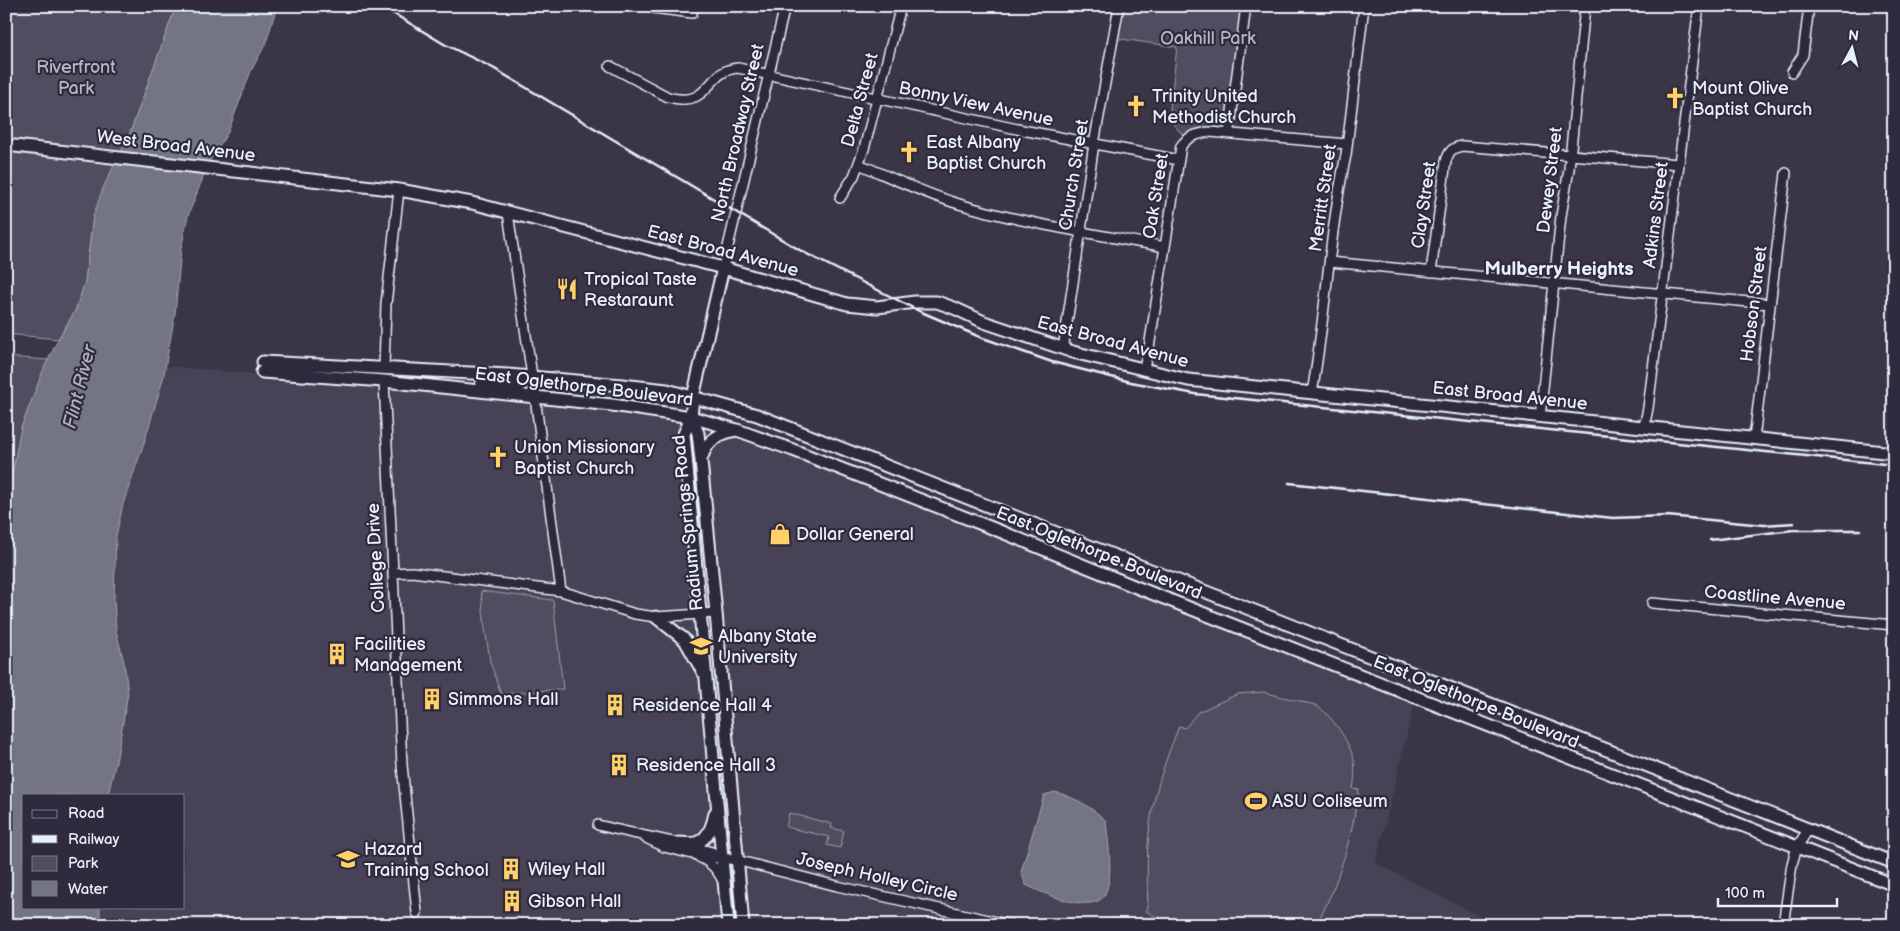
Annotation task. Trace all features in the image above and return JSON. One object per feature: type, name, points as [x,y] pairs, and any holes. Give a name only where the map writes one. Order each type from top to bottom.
[{"type":"main road","name":"West Broad Avenue","points":[[6,145],[341,183]]},
{"type":"main road","name":"East Broad Avenue","points":[[341,183],[399,190],[472,203],[723,268],[860,306],[877,307],[915,302],[938,302],[984,322],[1063,349],[1188,380],[1894,453]]},
{"type":"main road","name":"Radium Springs Road","points":[[723,268],[691,416],[684,434],[728,925]]},
{"type":"main road","name":"East Oglethorpe Boulevard","points":[[1894,863],[757,415],[667,390],[532,376],[384,368],[263,367],[612,405],[691,416],[737,430],[1002,532],[1136,587],[1894,885]]},
{"type":"main road","points":[[430,386],[520,386],[532,376]]},
{"type":"main road","name":"Radium Springs Road","points":[[691,416],[698,433],[701,461],[716,613],[742,925]]},
{"type":"main road","points":[[701,461],[704,450],[713,439],[720,434],[737,430]]},
{"type":"main road","points":[[656,617],[685,640],[705,676]]},
{"type":"main road","points":[[678,842],[696,843],[704,838],[710,831],[714,821],[717,804]]},
{"type":"street","name":"North Broadway Street","points":[[723,268],[785,6]]},
{"type":"street","name":"Delta Street","points":[[840,198],[859,164],[878,100],[901,6]]},
{"type":"street","name":"Church Street","points":[[1063,349],[1094,144],[1118,6]]},
{"type":"street","points":[[1246,6],[1229,134],[1347,144]]},
{"type":"street","name":"Merritt Street","points":[[1312,393],[1347,144],[1364,6]]},
{"type":"street","name":"Dewey Street","points":[[1540,417],[1563,207],[1571,154],[1585,6]]},
{"type":"street","name":"Adkins Street","points":[[1644,428],[1698,6]]},
{"type":"street","points":[[1792,72],[1803,55],[1809,6]]},
{"type":"street","points":[[653,8],[693,10]]},
{"type":"street","name":"Bonny View Avenue","points":[[610,66],[668,96],[678,99],[696,97],[703,93],[723,70],[738,68],[878,100],[1179,160]]},
{"type":"street","name":"Oak Street","points":[[1143,370],[1148,354],[1181,146],[1186,138],[1196,134],[1210,132],[1229,134]]},
{"type":"street","name":"Clay Street","points":[[1431,272],[1448,153],[1456,147],[1462,146],[1571,154]]},
{"type":"street","points":[[1571,154],[1679,164]]},
{"type":"street","points":[[859,164],[926,193],[958,204],[1082,232],[1165,247]]},
{"type":"street","name":"Hobson Street","points":[[1754,439],[1786,173]]},
{"type":"street","points":[[384,368],[386,304],[399,190]]},
{"type":"street","points":[[508,213],[532,376]]},
{"type":"street","points":[[1330,262],[1554,285],[1770,304]]},
{"type":"street","name":"College Drive","points":[[384,381],[402,765],[416,913]]},
{"type":"street","points":[[535,397],[561,591]]},
{"type":"street","points":[[393,573],[412,572],[561,591],[635,614],[656,617],[716,613]]},
{"type":"street","name":"Coastline Avenue","points":[[1652,603],[1894,625]]},
{"type":"street","points":[[598,826],[644,837],[678,842],[722,856]]},
{"type":"street","points":[[1783,925],[1796,847],[1808,830]]},
{"type":"street","points":[[644,837],[664,848],[692,854],[722,856]]},
{"type":"street","points":[[692,854],[707,860],[717,870],[725,883]]},
{"type":"street","name":"Joseph Holley Circle","points":[[722,856],[837,886],[1011,925]]},
{"type":"shaded area","name":"Albany State University","points":[[165,366],[395,387],[658,415],[753,437],[1415,700],[1376,863],[1497,925],[100,925],[100,908],[185,908],[185,794],[108,794],[124,662],[116,631],[114,599],[116,536],[123,504],[144,443]]},
{"type":"green space","name":"Riverfront Park","points":[[6,6],[176,6],[130,133],[93,217],[85,282],[75,311],[58,339],[6,334]]},
{"type":"green space","name":"Oakhill Park","points":[[1120,6],[1245,6],[1227,131],[1185,137],[1173,124],[1170,108],[1177,47],[1114,38]]},
{"type":"green space","points":[[6,357],[48,360],[21,428],[6,506]]},
{"type":"green space","points":[[481,591],[553,600],[563,689],[501,694],[490,661]]},
{"type":"green space","name":"ASU Coliseum","points":[[1263,692],[1315,705],[1321,709],[1339,729],[1352,753],[1355,767],[1353,789],[1359,790],[1353,825],[1338,876],[1316,925],[1170,925],[1146,911],[1148,907],[1148,847],[1150,823],[1157,789],[1179,726],[1185,728],[1198,712],[1238,694]]},
{"type":"green space","points":[[789,813],[832,824],[831,828],[844,831],[840,848],[827,845],[829,837],[786,827]]},
{"type":"water","name":"Flint River","points":[[176,6],[277,6],[266,43],[251,71],[228,132],[209,162],[188,216],[181,249],[175,314],[163,379],[123,504],[116,536],[114,599],[116,631],[124,662],[128,693],[108,794],[22,794],[22,908],[100,908],[100,925],[15,925],[8,890],[6,864],[9,801],[6,769],[6,506],[21,428],[44,368],[75,311],[85,282],[93,217],[103,188],[130,133]]},
{"type":"water","points":[[1055,792],[1082,803],[1106,821],[1110,858],[1108,886],[1105,894],[1099,900],[1091,903],[1068,901],[1044,893],[1026,885],[1021,872],[1044,795]]},
{"type":"railway","points":[[381,6],[444,44],[493,68],[803,252],[919,311],[980,337],[1052,362],[1131,382],[1195,394],[1894,465]]},
{"type":"railway","points":[[1289,483],[1613,518],[1667,516],[1764,525],[1794,523]]},
{"type":"railway","points":[[1710,540],[1793,530],[1860,530]]},
{"type":"place","name":"Mount Olive Baptist Church","points":[[1675,98]]},
{"type":"place","name":"Trinity United Methodist Church","points":[[1136,106]]},
{"type":"place","name":"East Albany Baptist Church","points":[[909,152]]},
{"type":"place","name":"Tropical Taste Restaraunt","points":[[567,289]]},
{"type":"place","name":"Union Missionary Baptist Church","points":[[498,457]]},
{"type":"place","name":"Dollar General","points":[[780,534]]},
{"type":"place","name":"Albany State University","points":[[701,646]]},
{"type":"place","name":"Facilities Management","points":[[337,654]]},
{"type":"place","name":"Simmons Hall","points":[[432,699]]},
{"type":"place","name":"Residence Hall 4","points":[[615,705]]},
{"type":"place","name":"Residence Hall 3","points":[[619,765]]},
{"type":"place","name":"ASU Coliseum","points":[[1256,801]]},
{"type":"place","name":"Hazard Training School","points":[[348,859]]},
{"type":"place","name":"Wiley Hall","points":[[511,869]]},
{"type":"place","name":"Gibson Hall","points":[[512,901]]},
{"type":"district","name":"Mulberry Heights","points":[[1559,269]]}]
